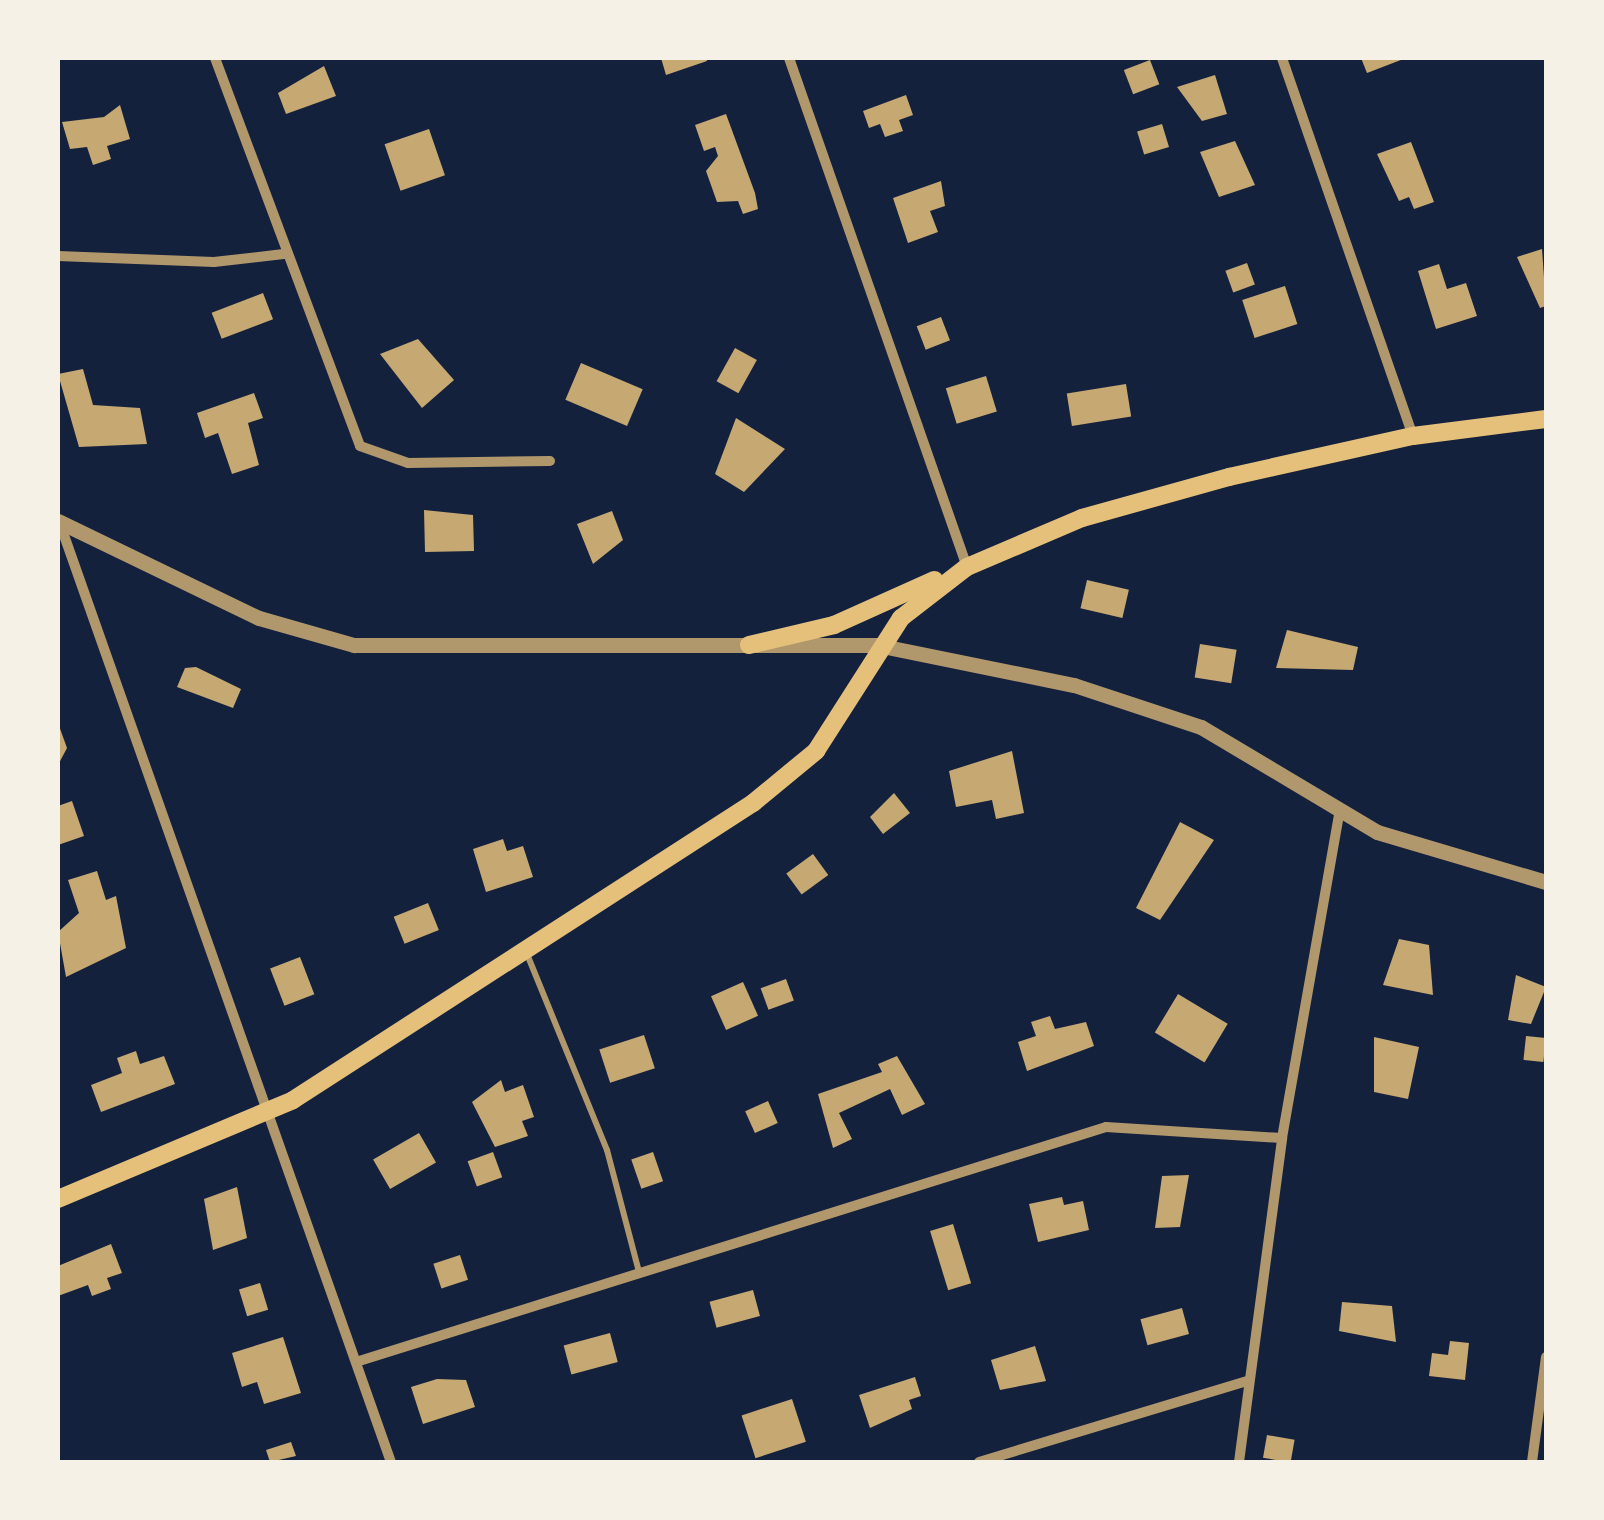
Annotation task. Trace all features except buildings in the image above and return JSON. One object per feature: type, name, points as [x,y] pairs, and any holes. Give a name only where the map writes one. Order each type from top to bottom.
[{"type":"main road","points":[[749,645],[846,621],[967,566],[1130,504],[1413,436],[1546,419]]},
{"type":"main road","points":[[58,1199],[268,1114],[799,768],[840,718],[877,645],[967,566]]},
{"type":"street","points":[[215,58],[349,430],[368,453],[408,463],[550,461]]},
{"type":"street","points":[[789,58],[967,566]]},
{"type":"street","points":[[1282,58],[1413,436]]},
{"type":"street","points":[[58,256],[214,262],[284,254]]},
{"type":"street","points":[[58,520],[260,618],[337,642],[877,645],[1144,705],[1201,728],[1339,814],[1546,882]]},
{"type":"street","points":[[58,520],[392,1462]]},
{"type":"street","points":[[1239,1462],[1282,1138],[1339,814]]},
{"type":"street","points":[[356,1362],[1106,1127],[1282,1138]]},
{"type":"street","points":[[1532,1462],[1546,1357]]},
{"type":"street","points":[[979,1462],[1247,1381]]},
{"type":"lane","points":[[525,950],[565,1030],[639,1272]]}]
